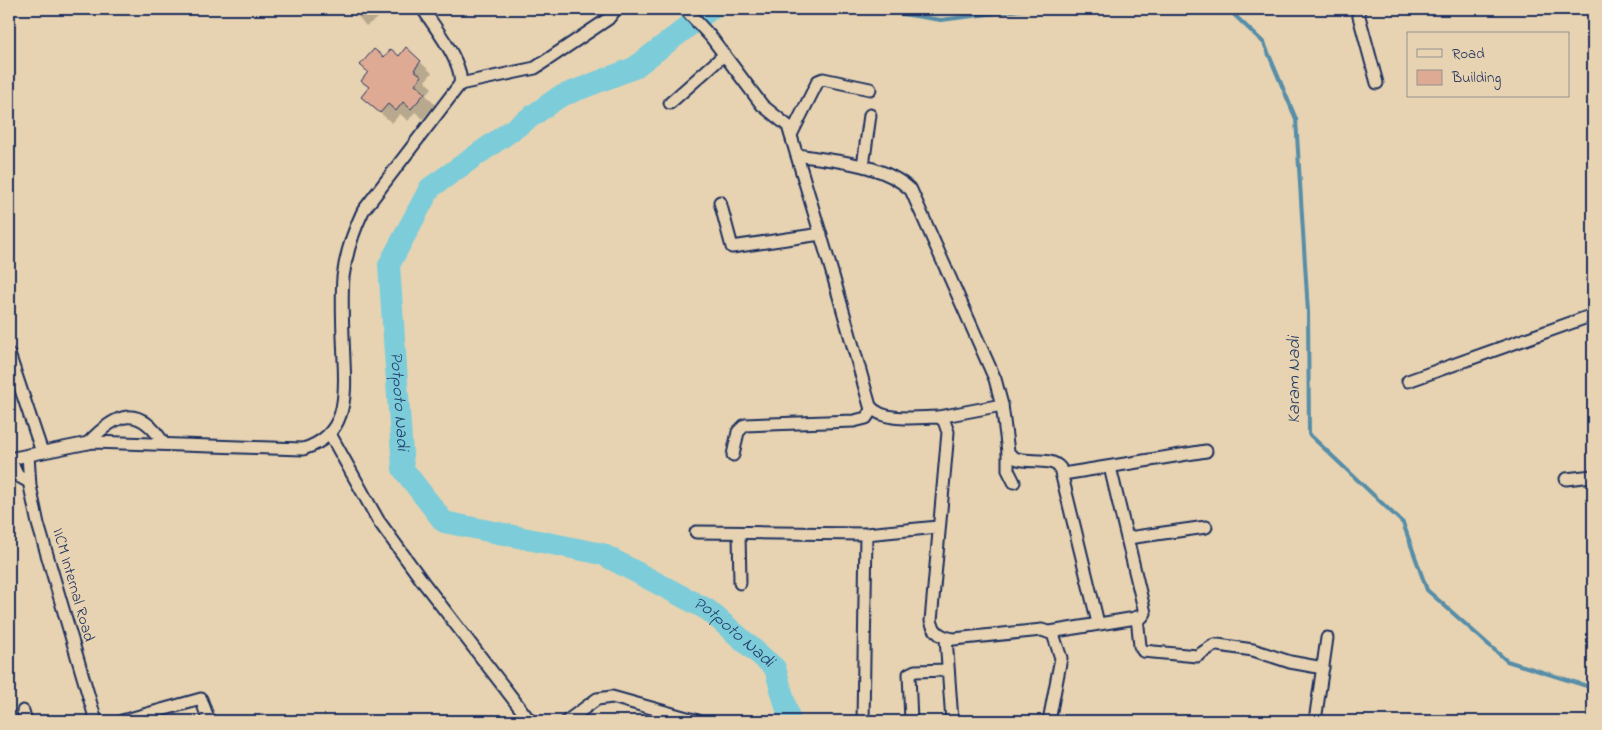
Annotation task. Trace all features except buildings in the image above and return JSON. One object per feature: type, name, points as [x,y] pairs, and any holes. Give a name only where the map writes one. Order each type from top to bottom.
[{"type":"street","points":[[29,482],[18,476],[9,459],[88,442],[260,446],[289,450],[310,446],[330,434],[340,417],[346,393],[343,278],[355,227],[363,211],[460,84],[462,78],[457,64],[423,9]]},
{"type":"street","points":[[460,84],[535,68],[608,19],[616,9]]},
{"type":"street","points":[[685,9],[711,38],[762,105],[786,123],[798,155],[868,403],[872,409],[887,416],[939,417],[1002,404]]},
{"type":"street","points":[[1357,9],[1377,83]]},
{"type":"street","points":[[670,103],[724,56]]},
{"type":"street","points":[[791,134],[819,80],[870,89]]},
{"type":"street","points":[[863,166],[870,114]]},
{"type":"street","points":[[798,155],[863,166],[904,185],[914,195],[991,370],[1002,404],[1008,452],[1008,470],[1014,482]]},
{"type":"street","points":[[720,202],[732,247],[821,234]]},
{"type":"street","points":[[1408,381],[1593,315]]},
{"type":"street","points":[[9,354],[42,452]]},
{"type":"street","points":[[733,455],[738,432],[745,425],[854,421],[866,418],[872,409]]},
{"type":"street","points":[[88,442],[106,424],[130,417],[143,420],[164,444]]},
{"type":"street","points":[[939,417],[944,421],[948,432],[931,621],[938,634],[946,638],[1042,630],[1050,632],[1144,615],[1145,611],[1110,467]]},
{"type":"street","points":[[330,434],[352,477],[378,520],[423,582],[530,721]]},
{"type":"street","points":[[1062,474],[1206,451]]},
{"type":"street","points":[[1008,452],[1014,458],[1056,464],[1062,474],[1098,623]]},
{"type":"street","name":"IICM Internal Road","points":[[28,455],[29,482],[38,524],[96,721]]},
{"type":"street","points":[[1566,479],[1593,476]]},
{"type":"street","points":[[696,532],[866,534],[938,527]]},
{"type":"street","points":[[1128,538],[1206,527]]},
{"type":"street","points":[[739,533],[740,583]]},
{"type":"street","points":[[863,721],[866,534]]},
{"type":"street","points":[[1137,617],[1140,646],[1143,651],[1197,656],[1214,645],[1218,645],[1253,650],[1290,662],[1323,668]]},
{"type":"street","points":[[1049,721],[1061,658],[1056,637],[1050,632]]},
{"type":"street","points":[[946,638],[952,721]]},
{"type":"street","points":[[1315,721],[1327,638]]},
{"type":"street","points":[[912,721],[908,674],[915,671],[948,670]]},
{"type":"street","points":[[568,721],[597,700],[612,697],[698,721]]},
{"type":"street","points":[[122,721],[200,699],[203,701],[209,721]]},
{"type":"waterway","name":"Potpoto Nadi","points":[[711,9],[634,68],[559,97],[430,188],[389,265],[403,469],[444,522],[602,554],[708,610],[775,668],[790,721]]},
{"type":"waterway","name":"Karam Nadi","points":[[871,9],[941,20],[1028,9]]},
{"type":"waterway","name":"Karam Nadi","points":[[1228,9],[1264,43],[1296,119],[1308,312],[1309,434],[1403,523],[1427,590],[1507,661],[1593,688]]}]
